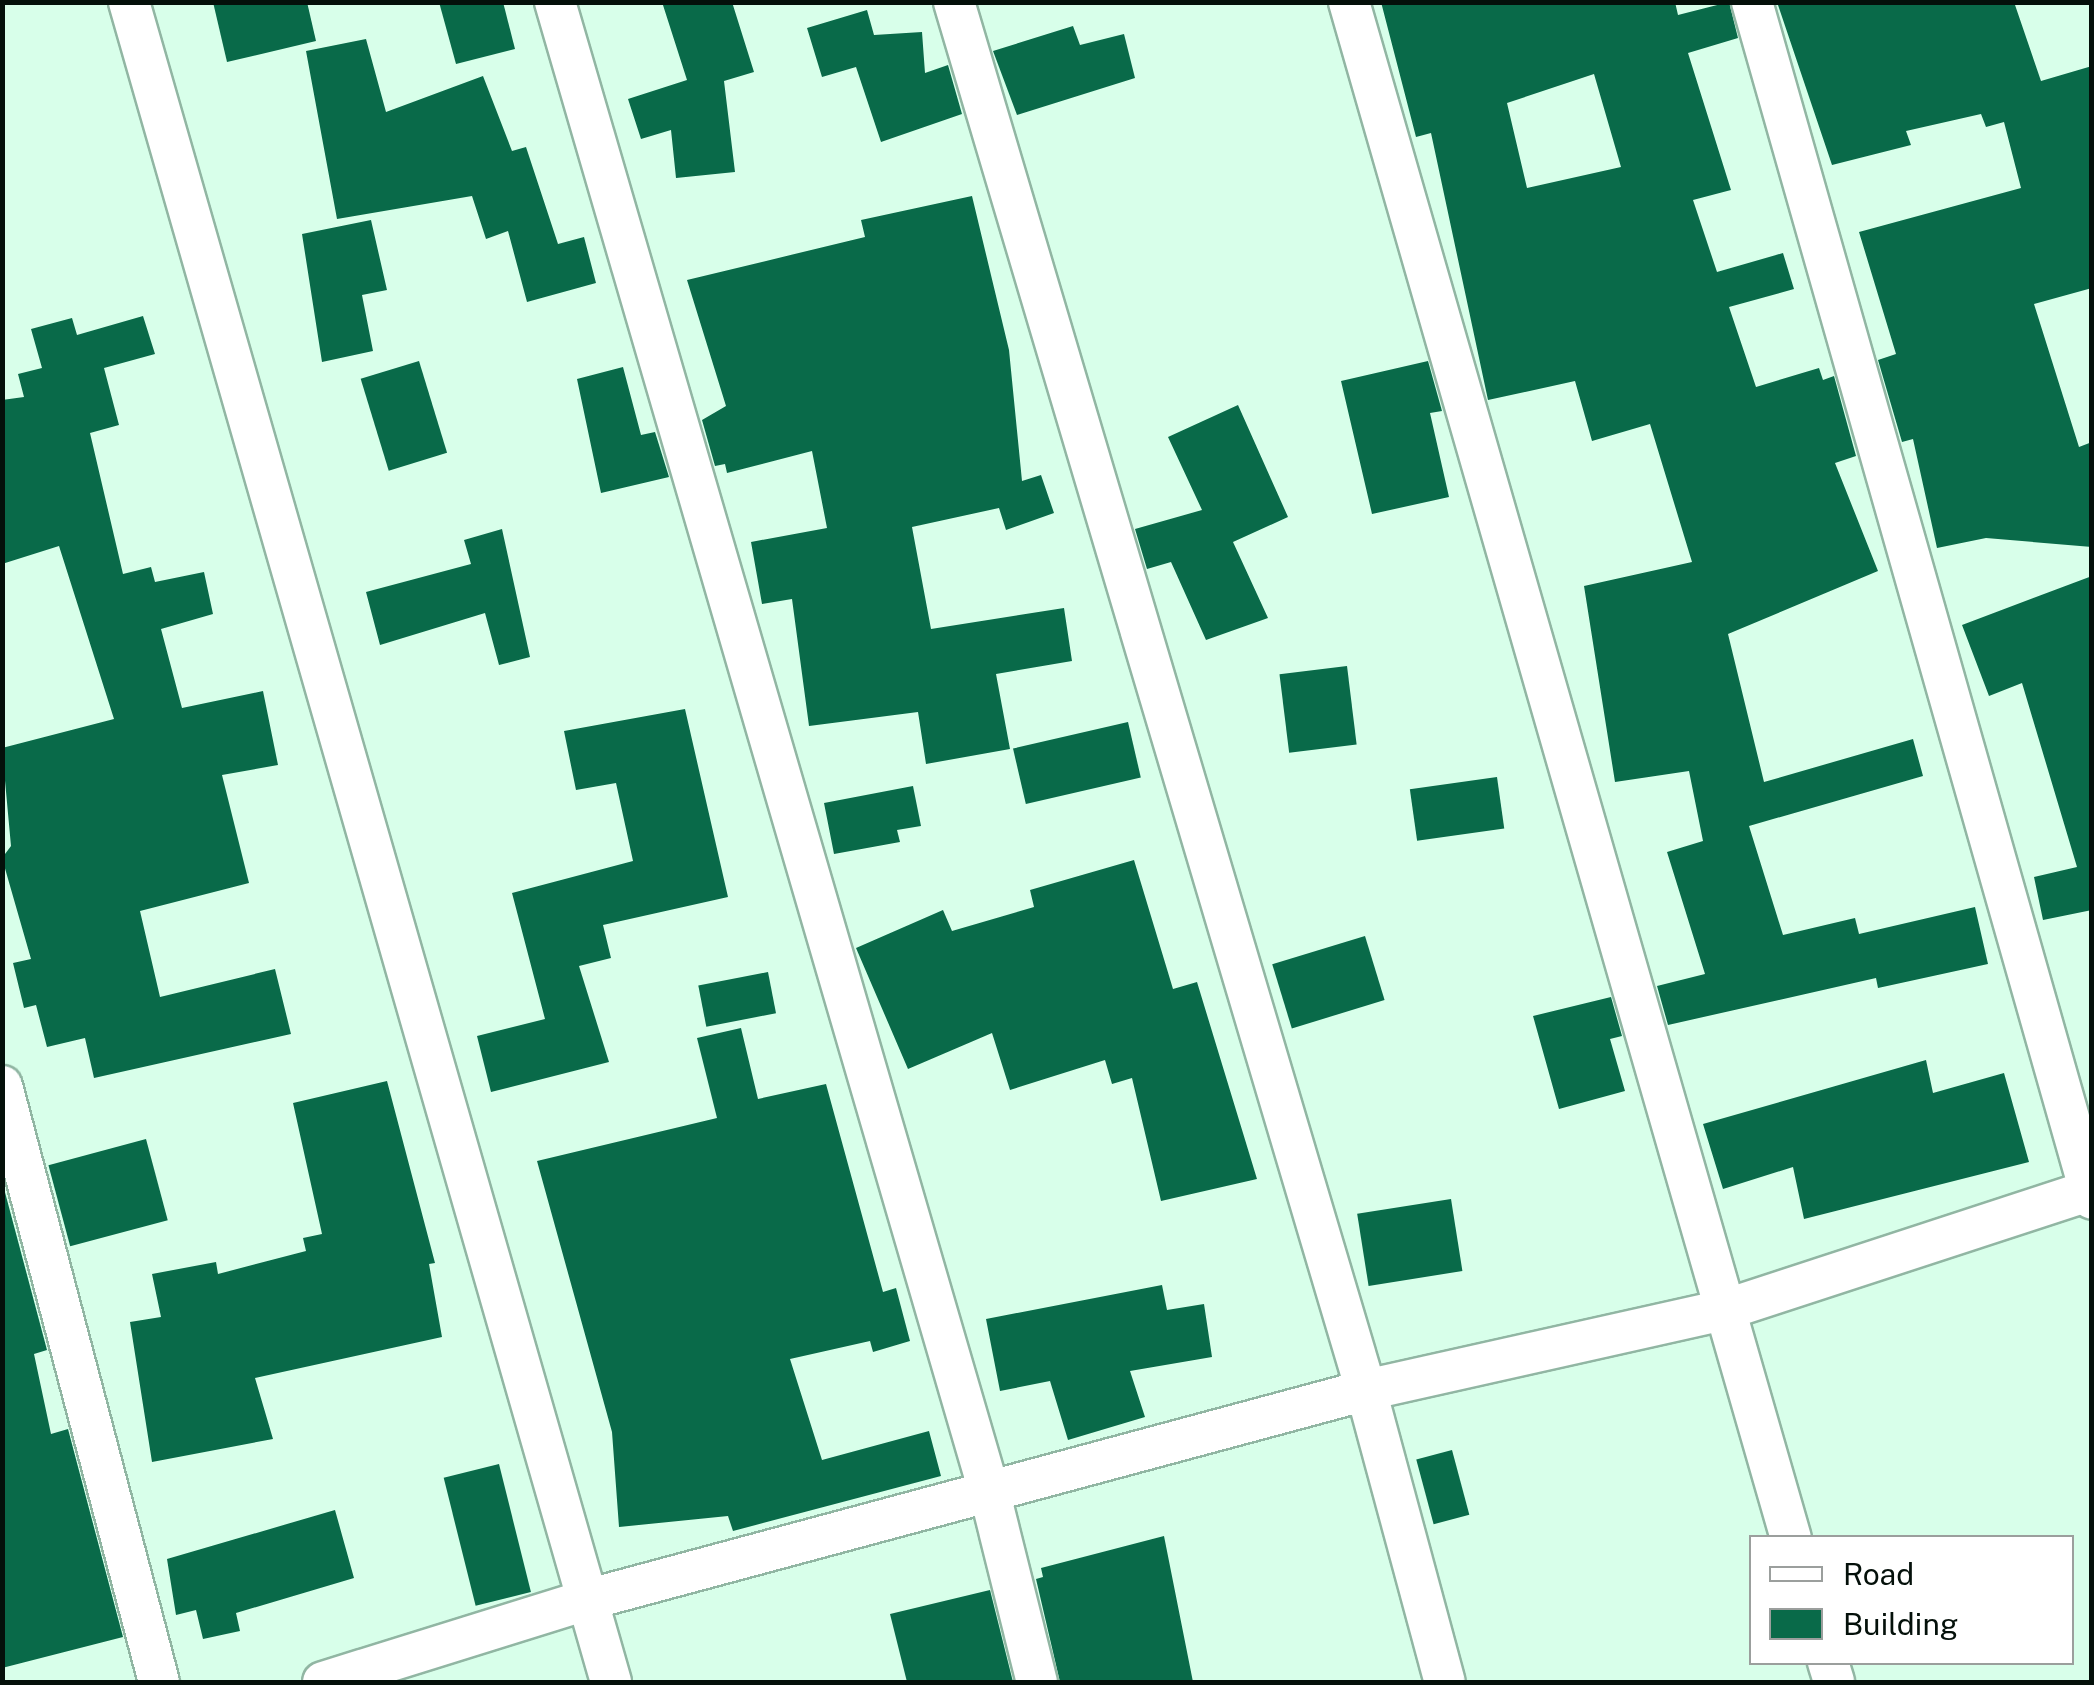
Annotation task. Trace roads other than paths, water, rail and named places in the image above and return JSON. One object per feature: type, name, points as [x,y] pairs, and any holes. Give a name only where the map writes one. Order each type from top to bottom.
[{"type":"street","points":[[129,2],[612,1682]]},
{"type":"street","points":[[555,2],[990,1494],[1037,1682]]},
{"type":"street","points":[[954,2],[1366,1390],[1445,1682]]},
{"type":"street","points":[[1349,2],[1790,1535]]},
{"type":"street","points":[[323,1682],[590,1598],[990,1494],[1366,1390],[1724,1310],[2091,1193],[1752,2]]},
{"type":"street","points":[[2,1086],[159,1682]]}]
